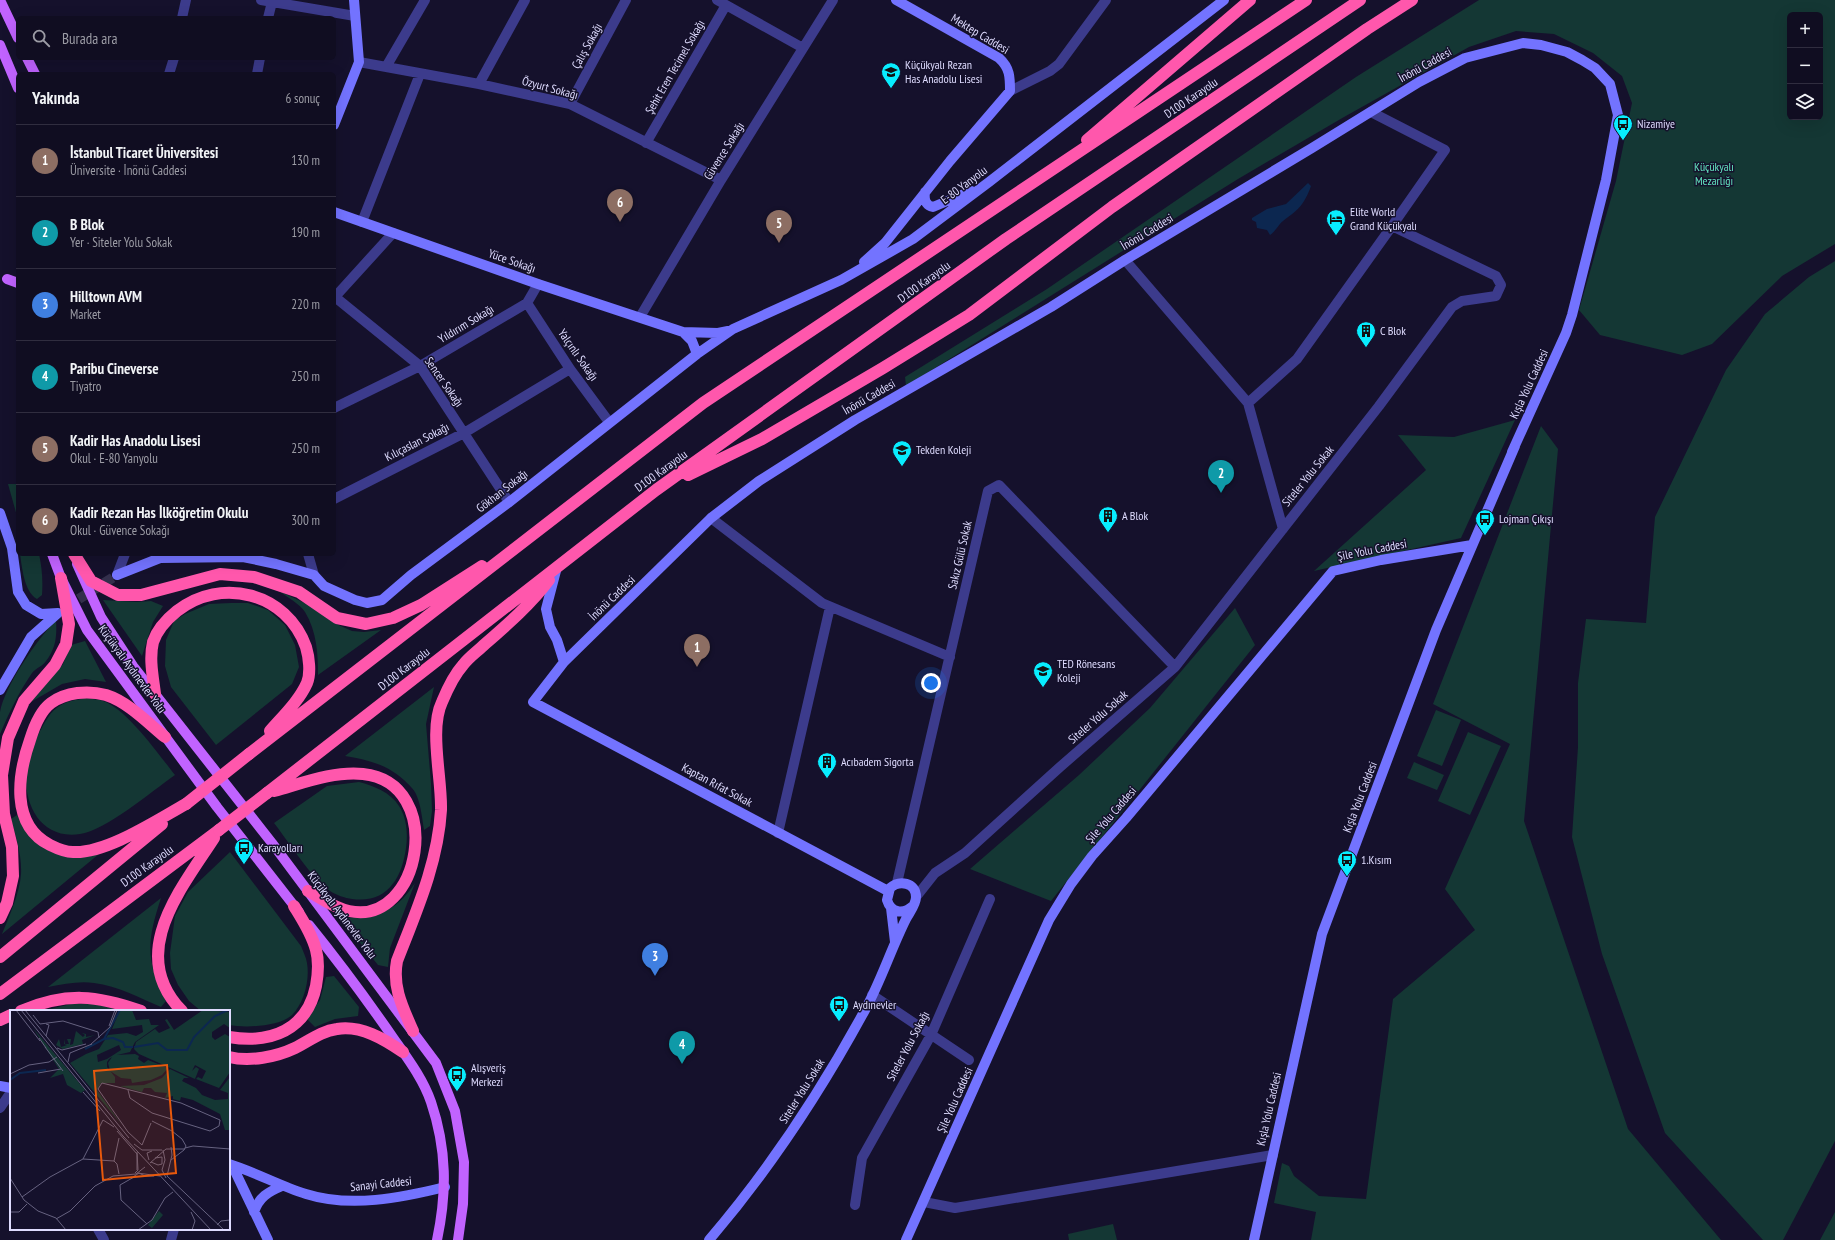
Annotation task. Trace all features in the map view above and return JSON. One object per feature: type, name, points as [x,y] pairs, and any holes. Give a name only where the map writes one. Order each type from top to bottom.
[{"type":"highway","points":[[1046,175],[1250,0]]},
{"type":"highway","name":"D100 Karayolu","points":[[0,957],[249,754],[703,403],[1306,0]]},
{"type":"highway","name":"D100 Karayolu","points":[[0,994],[219,830],[656,490],[1006,239],[1360,0]]},
{"type":"highway","points":[[1334,19],[1366,0]]},
{"type":"highway","points":[[656,490],[762,439],[883,368],[969,314],[1125,197],[1360,34],[1412,0]]},
{"type":"highway","points":[[74,556],[91,581],[118,595],[140,595],[220,574],[254,577],[299,592],[337,618],[366,624],[393,618],[420,605],[552,521]]},
{"type":"highway","points":[[413,1031],[398,995],[395,970],[432,866],[441,811],[441,781],[436,743],[441,703],[462,665],[535,598],[557,567]]},
{"type":"highway","points":[[0,918],[7,903],[12,876],[12,847],[4,814],[2,775],[8,738],[24,701],[55,665],[66,644],[69,624],[61,578]]},
{"type":"highway","points":[[155,694],[152,669],[154,641],[158,632],[170,617],[188,603],[210,594],[229,592],[260,598],[282,612],[301,633],[309,656],[308,682],[297,700],[249,754]]},
{"type":"highway","points":[[165,737],[121,702],[106,695],[91,692],[76,693],[62,697],[50,704],[44,710],[32,733],[21,770],[20,790],[22,807],[27,823],[34,834],[44,842],[72,852],[85,851],[119,840],[186,804]]},
{"type":"highway","points":[[267,793],[318,778],[345,774],[364,774],[381,779],[393,786],[406,799],[413,811],[416,840],[409,874],[400,891],[390,902],[377,909],[361,912],[348,911],[333,905],[308,891]]},
{"type":"highway","points":[[181,1010],[170,998],[161,978],[158,957],[159,941],[164,923],[175,898],[219,830]]},
{"type":"highway","points":[[230,1038],[252,1039],[275,1035],[299,1022],[309,1008],[314,996],[317,980],[318,965],[316,949],[308,930],[294,906]]},
{"type":"highway","points":[[24,1010],[54,1000],[74,997],[96,998],[138,1010]]},
{"type":"highway","points":[[0,1020],[10,1015]]},
{"type":"highway","points":[[230,1057],[238,1059],[268,1057],[294,1048],[318,1034],[337,1028],[354,1029],[370,1033],[389,1042],[403,1052]]},
{"type":"main road","points":[[0,0],[16,34]]},
{"type":"main road","points":[[0,45],[2,55],[16,84]]},
{"type":"main road","points":[[28,60],[33,72]]},
{"type":"main road","points":[[3,279],[16,282]]},
{"type":"main road","name":"Küçükyalı Aydınevler Yolu","points":[[53,556],[61,578],[87,630],[165,737],[294,906],[351,977],[421,1079],[431,1102],[442,1148],[445,1187],[443,1211],[437,1240]]},
{"type":"main road","name":"Küçükyalı Aydınevler Yolu","points":[[74,556],[82,579],[100,617],[133,666],[272,843],[436,1063],[455,1111],[464,1162],[463,1204],[458,1240]]},
{"type":"street","points":[[182,16],[186,0]]},
{"type":"street","points":[[261,0],[355,16]]},
{"type":"street","points":[[337,108],[359,62],[354,0]]},
{"type":"street","points":[[386,67],[425,0]]},
{"type":"street","points":[[478,84],[525,0]]},
{"type":"street","name":"Çalış Sokağı","points":[[570,104],[626,0]]},
{"type":"street","name":"Güvence Sokağı","points":[[640,317],[721,180],[833,0]]},
{"type":"street","name":"Mektep Caddesi","points":[[896,0],[999,58],[1006,64],[1009,70],[1010,91]]},
{"type":"street","points":[[850,275],[885,243],[924,192],[1010,91],[1050,71],[1059,64],[1106,0]]},
{"type":"street","name":"E-80 Yanyolu","points":[[697,354],[733,329],[850,275],[913,239],[1224,0]]},
{"type":"street","points":[[268,16],[272,2]]},
{"type":"street","points":[[721,2],[803,48]]},
{"type":"street","name":"Şehit Eren Tecimel Sokağı","points":[[646,143],[721,2]]},
{"type":"street","name":"İnönü Caddesi","points":[[533,702],[564,662],[711,518],[759,481],[855,420],[1051,307],[1125,260],[1419,82],[1465,58],[1523,43],[1541,45],[1567,52],[1596,68],[1610,84],[1618,115],[1606,180],[1566,333]]},
{"type":"street","points":[[170,72],[173,60]]},
{"type":"street","points":[[257,72],[260,60]]},
{"type":"street","name":"Özyurt Sokağı","points":[[359,62],[478,84],[570,104],[721,180]]},
{"type":"street","points":[[362,222],[420,74]]},
{"type":"street","points":[[1248,403],[1297,359],[1445,150],[1371,112]]},
{"type":"street","points":[[924,192],[926,204],[936,207],[989,182]]},
{"type":"street","name":"Yüce Sokağı","points":[[336,213],[538,284],[683,332],[718,333],[733,329]]},
{"type":"street","name":"Siteler Yolu Sokak","points":[[709,1240],[789,1135],[819,1089],[872,995],[914,902],[935,872],[965,853],[1060,767],[1175,667],[1388,395],[1452,307],[1462,301],[1496,296],[1501,285],[1496,276],[1392,226]]},
{"type":"street","points":[[336,296],[393,233]]},
{"type":"street","points":[[1125,260],[1248,403],[1283,529]]},
{"type":"street","points":[[3,279],[16,279]]},
{"type":"street","name":"Yıldırım Sokağı","points":[[336,407],[420,366],[527,303],[538,284]]},
{"type":"street","name":"Sencer Sokağı","points":[[336,298],[420,366],[509,502]]},
{"type":"street","name":"Yalçınlı Sokağı","points":[[527,303],[570,369],[609,422]]},
{"type":"street","points":[[683,332],[692,341],[697,354]]},
{"type":"street","name":"Kışla Yolu Caddesi","points":[[1254,1240],[1322,934],[1436,630],[1513,449],[1566,333]]},
{"type":"street","name":"Gökhan Sokağı","points":[[314,575],[324,586],[355,600],[367,603],[382,600],[411,575],[509,502],[697,354]]},
{"type":"street","name":"Kılıçaslan Sokağı","points":[[336,498],[464,433],[570,369]]},
{"type":"street","name":"Sakız Gülü Sokak","points":[[896,883],[988,491],[999,485],[1175,667]]},
{"type":"street","points":[[0,513],[12,548],[18,592],[26,605],[41,614],[58,612],[31,636],[0,690]]},
{"type":"street","points":[[711,518],[822,603],[950,657]]},
{"type":"street","name":"Şile Yolu Caddesi","points":[[906,1240],[1049,920],[1071,884],[1092,856],[1126,818],[1333,571],[1381,560],[1472,545]]},
{"type":"street","points":[[124,556],[117,575],[157,556],[243,557],[276,564],[314,575]]},
{"type":"street","points":[[309,556],[314,575]]},
{"type":"street","points":[[557,567],[546,609],[546,617],[557,640],[564,662]]},
{"type":"street","points":[[778,833],[830,607]]},
{"type":"street","name":"Kaptan Rıfat Sokak","points":[[533,702],[888,891]]},
{"type":"street","points":[[891,908],[900,912],[905,912],[914,902],[915,893],[910,885],[906,883],[896,883],[888,891],[887,900],[891,908],[895,942]]},
{"type":"street","name":"Siteler Yolu Sokağı","points":[[855,1205],[862,1158],[931,1035],[990,899]]},
{"type":"street","points":[[872,995],[969,1060]]},
{"type":"street","points":[[0,1086],[10,1088]]},
{"type":"street","points":[[0,1108],[10,1093]]},
{"type":"street","points":[[924,1202],[955,1208],[1272,1155]]},
{"type":"street","points":[[230,1164],[268,1240]]},
{"type":"street","name":"Sanayi Caddesi","points":[[230,1164],[282,1186],[308,1195],[343,1201],[378,1200],[445,1187]]},
{"type":"street","points":[[254,1212],[258,1202],[268,1192],[282,1186]]},
{"type":"street","points":[[99,1230],[104,1240]]},
{"type":"street","points":[[171,1240],[174,1230]]},
{"type":"green space","name":"Küçükyalı Mezarlığı","points":[[1479,0],[1835,0],[1835,244],[1782,276],[1712,344],[1682,355],[1600,335],[1579,310],[1616,181],[1632,103],[1622,76],[1593,53],[1554,34],[1516,31],[1469,47],[1344,117],[1238,179],[906,386],[905,377],[1047,289],[1356,77]]},
{"type":"green space","points":[[1835,261],[1835,1141],[1783,1240],[1763,1240],[1665,1133],[1602,954],[1572,837],[1578,747],[1578,683],[1586,619],[1646,623],[1655,517],[1726,370],[1765,314],[1809,277]]},
{"type":"green space","points":[[1515,420],[1461,538],[1314,571],[1426,470],[1398,435],[1454,437]]},
{"type":"green space","points":[[1541,426],[1558,449],[1524,821],[1628,1129],[1721,1240],[1311,1240],[1316,1212],[1274,1203],[1282,1163],[1289,1166],[1294,1176],[1319,1196],[1366,1199],[1393,999],[1475,930],[1445,889],[1510,744],[1433,704]]},
{"type":"green space","points":[[8,484],[16,484],[16,512]]},
{"type":"green space","points":[[20,556],[39,556],[42,574],[42,595],[37,599],[29,591],[23,572]]},
{"type":"green space","points":[[279,591],[309,605],[334,623],[352,631],[364,632],[381,630],[318,675],[316,643],[309,620],[300,606]]},
{"type":"green space","points":[[103,600],[137,602],[151,601],[163,606],[153,622],[142,656]]},
{"type":"green space","points":[[248,603],[268,610],[285,625],[295,645],[299,667],[292,684],[216,745],[171,687],[165,666],[166,640],[174,621],[185,614],[209,604]]},
{"type":"green space","points":[[1235,608],[1255,645],[1051,901],[970,869],[1079,775],[1150,708]]},
{"type":"green space","points":[[56,620],[56,637],[54,647],[45,663],[34,671],[27,680],[14,703],[0,734],[0,712],[8,689],[31,651]]},
{"type":"green space","points":[[85,641],[106,682],[85,679],[62,684],[31,702],[63,664],[71,645]]},
{"type":"green space","points":[[434,687],[426,724],[432,811],[430,826],[424,830],[418,798],[414,790],[404,780],[383,766],[345,756]]},
{"type":"green space","points":[[85,698],[103,701],[122,713],[152,745],[175,775],[102,826],[80,834],[55,832],[38,818],[32,809],[26,786],[27,763],[39,733],[57,707]]},
{"type":"green space","points":[[1436,710],[1461,720],[1442,766],[1417,756]]},
{"type":"green space","points":[[1468,732],[1501,746],[1470,815],[1438,801]]},
{"type":"green space","points":[[1414,762],[1444,775],[1437,790],[1407,778]]},
{"type":"green space","points":[[359,782],[370,785],[386,793],[399,806],[404,816],[407,832],[407,843],[401,869],[391,887],[375,897],[352,899],[335,894],[323,885],[308,869],[274,823],[327,786]]},
{"type":"green space","points":[[17,815],[28,833],[85,856],[99,854],[2,934],[19,889],[21,874],[20,853],[11,819]]},
{"type":"green space","points":[[230,852],[301,946],[306,959],[308,970],[307,984],[303,998],[292,1015],[279,1022],[261,1026],[230,1025],[230,1010],[200,1010],[189,1001],[178,985],[171,969],[170,953],[175,916],[188,892]]},
{"type":"green space","points":[[415,883],[390,948],[388,967],[378,965],[340,918],[373,915],[383,912],[400,901]]},
{"type":"green space","points":[[161,898],[153,926],[150,950],[154,974],[166,1001],[161,1007],[112,987],[88,982],[48,987]]},
{"type":"green space","points":[[334,976],[359,1007],[358,1016],[335,1019],[315,1027],[307,1019],[320,1000],[326,977]]},
{"type":"green space","points":[[71,1004],[100,1004],[116,1010],[46,1010]]},
{"type":"green space","points":[[1835,1212],[1835,1240],[1820,1240]]},
{"type":"green space","points":[[1113,1224],[1117,1240],[1069,1240],[1068,1234]]},
{"type":"water","points":[[1308,183],[1311,186],[1306,198],[1297,210],[1281,223],[1270,235],[1267,230],[1257,228],[1256,222],[1252,220],[1252,218],[1267,209],[1286,204]]},
{"type":"tunnel","points":[[66,607],[117,575]]},
{"type":"place","name":"Küçükyalı Rezan Has Anadolu Lisesi","points":[[891,89]]},
{"type":"place","name":"Nizamiye","points":[[1623,141]]},
{"type":"place","name":"Kadir Rezan Has İlköğretim Okulu","points":[[620,222]]},
{"type":"place","name":"Elite World Grand Küçükyalı","points":[[1336,236]]},
{"type":"place","name":"Kadir Has Anadolu Lisesi","points":[[779,243]]},
{"type":"place","name":"C Blok","points":[[1366,348]]},
{"type":"place","name":"Tekden Koleji","points":[[902,467]]},
{"type":"place","name":"B Blok","points":[[1221,493]]},
{"type":"place","name":"A Blok","points":[[1108,533]]},
{"type":"place","name":"Lojman Çıkışı","points":[[1485,536]]},
{"type":"place","name":"İstanbul Ticaret Üniversitesi","points":[[697,667]]},
{"type":"place","name":"TED Rönesans Koleji","points":[[1043,688]]},
{"type":"place","name":"Acıbadem Sigorta","points":[[827,779]]},
{"type":"place","name":"Karayolları","points":[[244,865]]},
{"type":"place","name":"1.Kısım","points":[[1347,877]]},
{"type":"place","name":"Hilltown AVM","points":[[655,976]]},
{"type":"place","name":"Aydınevler","points":[[839,1022]]},
{"type":"place","name":"Paribu Cineverse","points":[[682,1064]]},
{"type":"place","name":"Alışveriş Merkezi","points":[[457,1092]]}]
